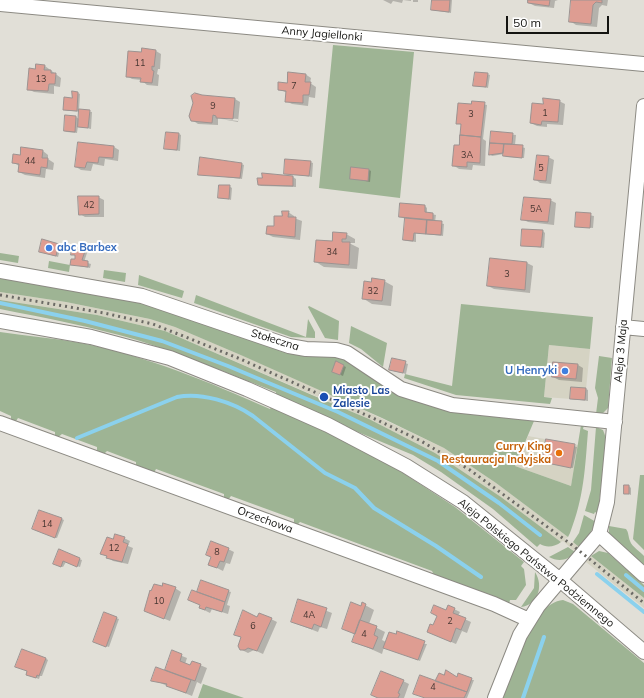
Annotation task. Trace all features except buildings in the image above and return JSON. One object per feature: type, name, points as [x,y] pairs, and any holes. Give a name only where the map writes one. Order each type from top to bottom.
[{"type":"street","name":"Anny Jagiellonki","points":[[0,4],[644,64]]},
{"type":"street","name":"Aleja 3 Maja","points":[[495,698],[515,645],[529,620],[560,580],[599,534],[607,502],[644,106]]},
{"type":"street","name":"Stołeczna","points":[[0,271],[142,296],[289,346],[343,352],[353,356],[401,389],[452,405],[615,422]]},
{"type":"street","name":"Aleja Polskiego Państwa Podziemnego","points":[[0,322],[91,337],[170,358],[247,389],[328,425],[406,466],[463,502],[560,580],[644,652]]},
{"type":"street","points":[[623,327],[644,329]]},
{"type":"street","name":"Orzechowa","points":[[0,423],[487,602],[529,620]]},
{"type":"street","points":[[599,534],[644,575]]},
{"type":"shaded area","points":[[0,292],[66,302],[150,319],[175,327],[300,380],[444,448],[496,483],[568,537],[565,539],[571,544],[573,542],[579,547],[575,552],[563,541],[561,542],[501,497],[435,453],[369,419],[165,331],[97,315],[0,300]]},
{"type":"shaded area","points":[[549,345],[590,349],[585,400],[544,397]]},
{"type":"shaded area","points":[[528,436],[578,445],[571,486],[515,466]]},
{"type":"shaded area","points":[[591,556],[644,598],[644,608],[586,562]]},
{"type":"green space","points":[[333,45],[414,52],[400,198],[319,188]]},
{"type":"green space","points":[[0,253],[19,256],[18,263],[0,260]]},
{"type":"green space","points":[[49,261],[70,265],[69,272],[48,268]]},
{"type":"green space","points":[[104,270],[126,273],[125,282],[103,278]]},
{"type":"green space","points":[[139,275],[184,291],[182,298],[138,285]]},
{"type":"green space","points":[[0,277],[142,302],[347,359],[386,388],[402,395],[454,412],[534,421],[515,466],[571,486],[581,425],[584,425],[583,429],[588,431],[583,483],[575,520],[570,533],[568,537],[496,483],[444,448],[382,418],[175,327],[150,319],[66,302],[0,292]]},
{"type":"green space","points":[[196,295],[306,337],[308,319],[315,332],[315,338],[291,337],[194,303]]},
{"type":"green space","points":[[0,300],[97,315],[165,331],[369,419],[435,453],[501,497],[561,542],[550,546],[540,544],[537,547],[493,509],[441,472],[413,455],[353,430],[276,394],[276,392],[190,358],[137,340],[52,319],[0,309]]},
{"type":"green space","points":[[461,304],[593,317],[590,349],[549,345],[544,397],[552,398],[550,404],[456,395],[404,378],[405,374],[452,386]]},
{"type":"green space","points":[[309,306],[339,321],[338,340],[325,338],[308,307]]},
{"type":"green space","points":[[351,326],[387,343],[383,367],[361,349],[349,343]]},
{"type":"green space","points":[[0,332],[81,343],[106,348],[154,362],[224,389],[270,409],[271,407],[333,435],[400,471],[455,507],[524,562],[521,566],[524,569],[526,585],[516,600],[510,600],[509,604],[435,577],[432,571],[300,522],[297,525],[294,524],[294,519],[231,496],[228,500],[224,498],[224,494],[156,469],[154,473],[136,466],[136,462],[107,451],[104,454],[97,451],[97,447],[62,434],[57,438],[55,436],[55,432],[18,418],[16,421],[11,420],[11,416],[0,411]]},
{"type":"green space","points":[[599,356],[612,358],[608,408],[603,413],[596,414],[598,398],[595,388]]},
{"type":"green space","points":[[596,427],[603,430],[606,438],[598,514],[595,512],[594,514],[585,511],[591,490]]},
{"type":"green space","points":[[640,475],[644,475],[644,550],[633,539]]},
{"type":"green space","points":[[584,515],[596,522],[589,535],[579,547],[573,542],[579,533]]},
{"type":"green space","points":[[609,526],[626,529],[631,543],[644,556],[644,568],[609,534]]},
{"type":"green space","points":[[568,547],[575,552],[566,559],[556,560],[549,557]]},
{"type":"green space","points":[[599,551],[608,553],[644,585],[644,598],[591,556]]},
{"type":"green space","points":[[535,572],[539,583],[538,594],[532,603],[521,607],[534,588]]},
{"type":"green space","points":[[563,600],[573,604],[644,663],[644,698],[502,698],[517,656],[532,625],[541,613],[552,604]]},
{"type":"green space","points":[[203,684],[244,698],[198,698]]},
{"type":"waterway","points":[[0,303],[85,321],[162,341],[228,366],[338,412],[438,461],[499,503],[540,535]]},
{"type":"waterway","points":[[77,438],[177,397],[196,396],[216,399],[236,406],[253,416],[325,473],[355,488],[374,508],[436,546],[481,577]]},
{"type":"waterway","points":[[597,574],[644,612]]},
{"type":"waterway","points":[[626,575],[644,590]]},
{"type":"waterway","points":[[523,698],[544,637]]},
{"type":"railway","points":[[0,295],[104,313],[153,324],[238,358],[373,418],[421,441],[470,470],[572,545],[644,603]]},
{"type":"place","name":"abc Barbex","points":[[49,248]]},
{"type":"place","name":"U Henryki","points":[[565,371]]},
{"type":"place","name":"Miasto Las Zalesie","points":[[324,397]]},
{"type":"place","name":"Curry King Restauracja Indyjska","points":[[559,453]]}]
